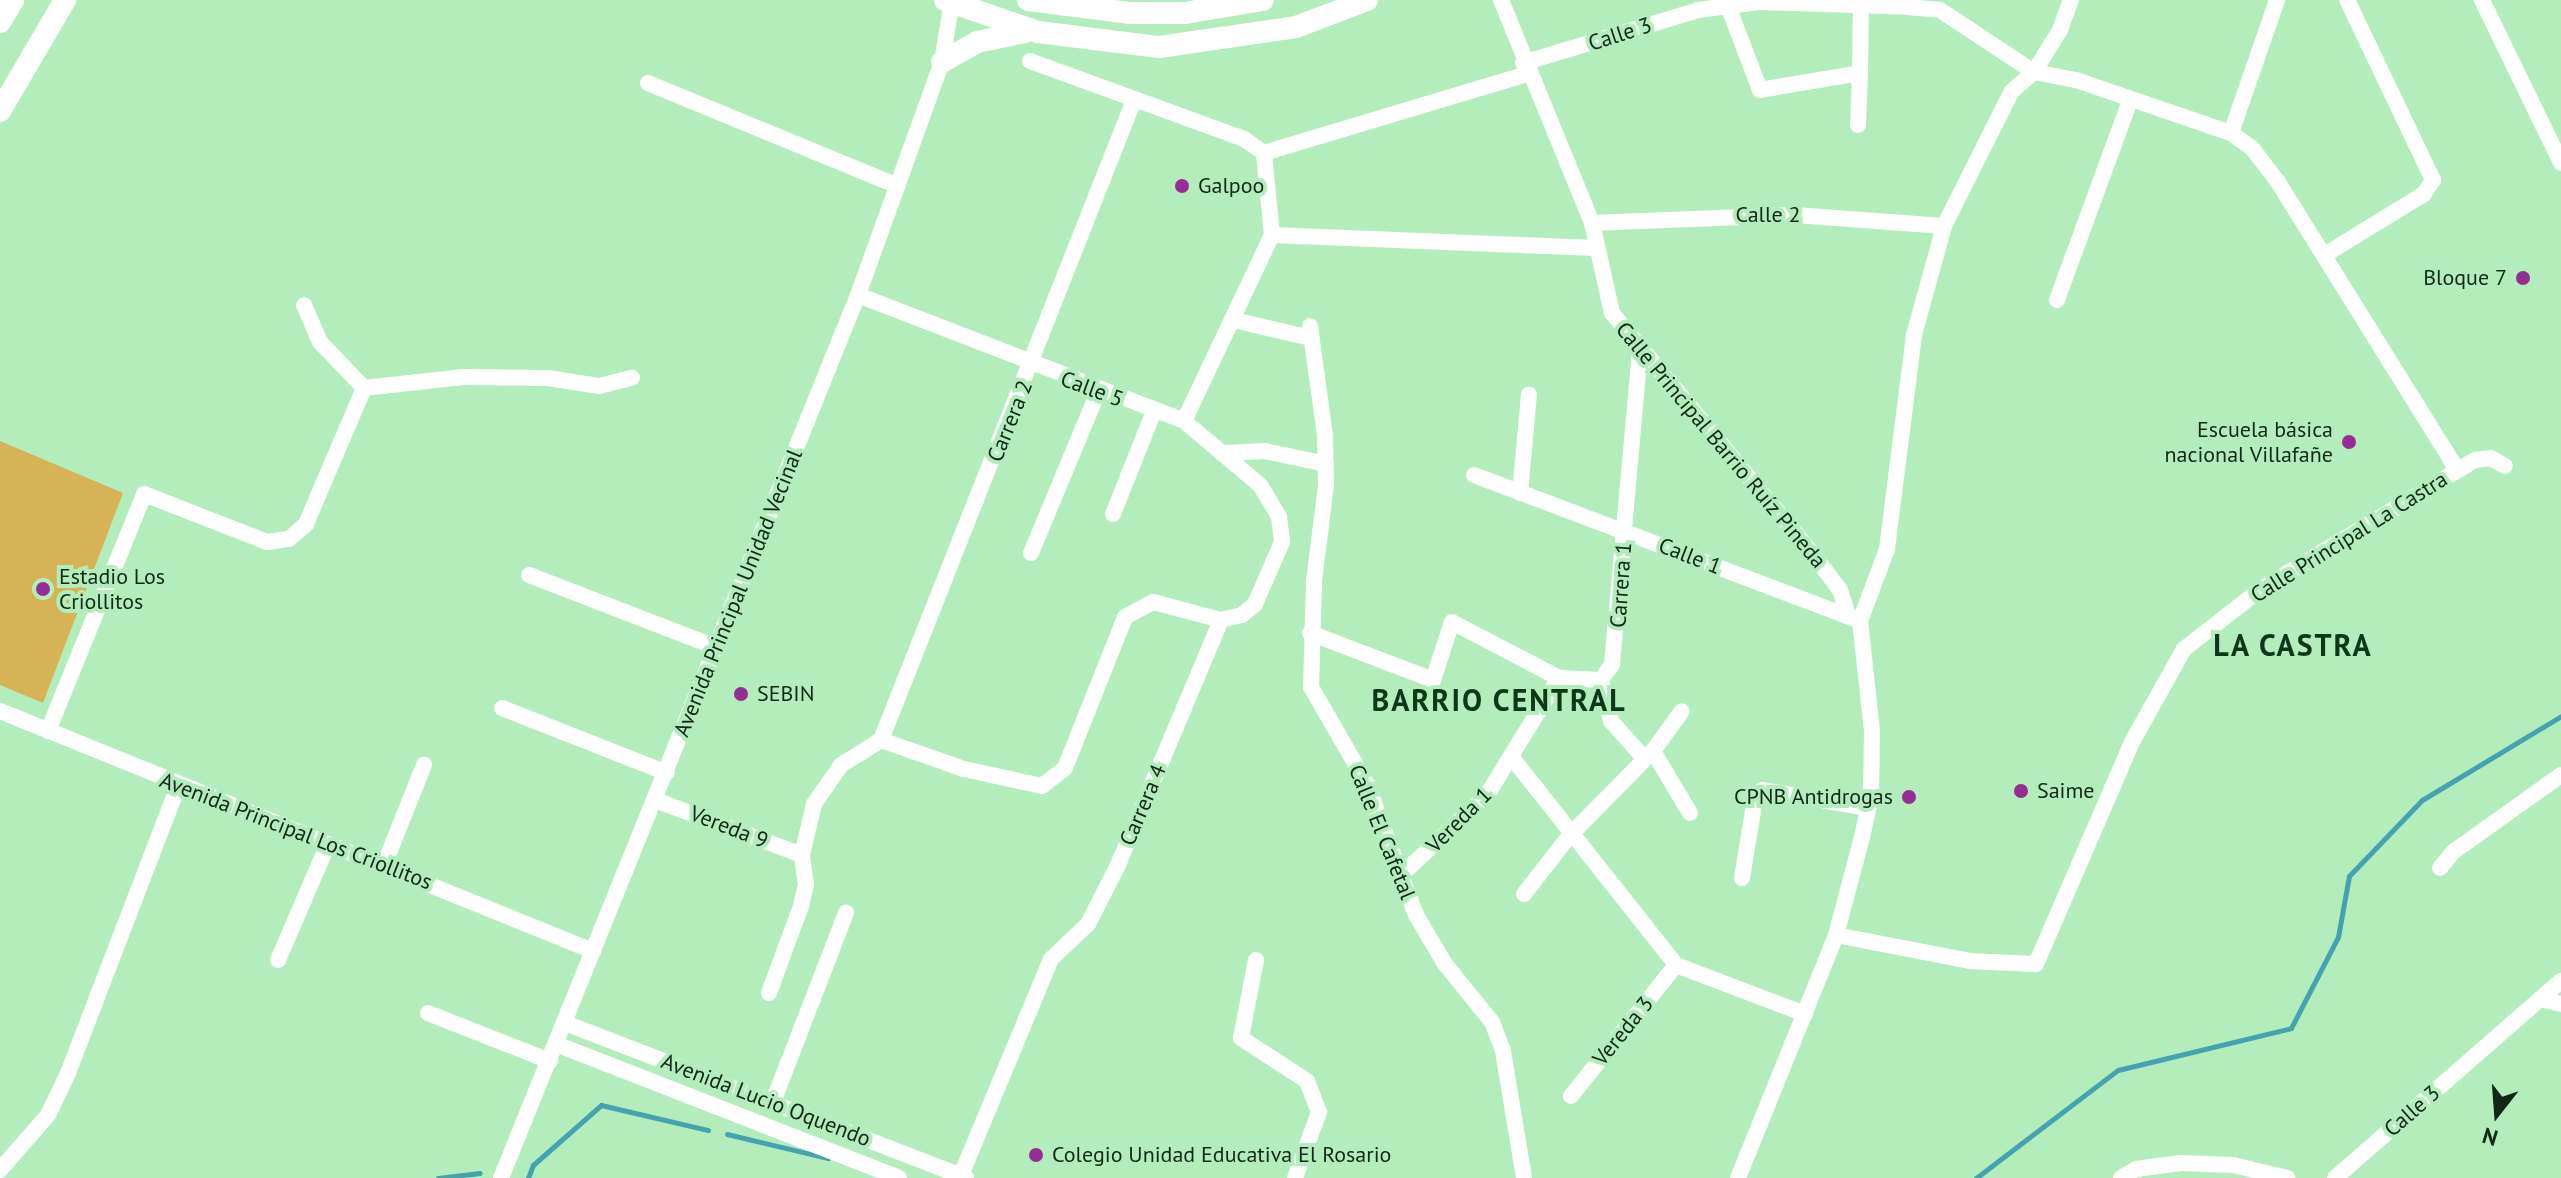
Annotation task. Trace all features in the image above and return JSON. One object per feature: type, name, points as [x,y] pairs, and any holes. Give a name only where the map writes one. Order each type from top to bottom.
[{"type":"main road","points":[[0,22],[13,0]]},
{"type":"main road","points":[[0,111],[65,0]]},
{"type":"main road","points":[[1028,0],[1089,11],[1185,13],[1263,0]]},
{"type":"main road","points":[[949,1],[1038,32],[1130,46],[1191,46],[1296,27],[1367,0]]},
{"type":"main road","points":[[942,62],[991,37],[1038,32]]},
{"type":"street","name":"Calle Principal Barrio Ruíz Pineda","points":[[1501,0],[1526,69],[1592,223],[1612,313],[1640,351],[1812,553],[1840,590],[1854,619]]},
{"type":"street","points":[[1738,1178],[1836,935],[1867,808],[1872,731],[1854,619],[1887,549],[1914,335],[1944,226],[2012,91],[2034,72],[2060,30],[2071,0]]},
{"type":"street","points":[[2231,133],[2277,0]]},
{"type":"street","points":[[2326,254],[2424,194],[2433,180],[2347,0]]},
{"type":"street","points":[[2482,0],[2561,163]]},
{"type":"street","name":"Avenida Principal Unidad Vecinal","points":[[501,1178],[858,295],[942,62],[949,1]]},
{"type":"street","name":"Calle 3","points":[[1264,153],[1698,10],[1728,6],[1861,3],[1940,10],[2034,72]]},
{"type":"street","points":[[1858,125],[1861,3]]},
{"type":"street","points":[[1728,6],[1760,90],[1860,73]]},
{"type":"street","points":[[1030,61],[1244,139],[1264,153],[1272,235],[1184,421]]},
{"type":"street","name":"Calle Principal La Castra","points":[[2034,72],[2076,80],[2231,133],[2252,148],[2326,254],[2457,470]]},
{"type":"street","points":[[648,83],[898,186]]},
{"type":"street","name":"Carrera 2","points":[[881,740],[1032,366],[1134,100]]},
{"type":"street","points":[[2057,300],[2130,101]]},
{"type":"street","name":"Calle 2","points":[[1592,223],[1795,215],[1944,226]]},
{"type":"street","points":[[1272,235],[1596,248]]},
{"type":"street","name":"Calle 5","points":[[858,295],[1098,392],[1184,421],[1224,453]]},
{"type":"street","points":[[304,305],[320,342],[364,388]]},
{"type":"street","name":"Calle El Cafetal","points":[[1234,320],[1310,332],[1326,464],[1310,633],[1311,687],[1367,784],[1400,876],[1429,938],[1492,1022],[1503,1051],[1524,1178]]},
{"type":"street","name":"Carrera 1","points":[[1601,680],[1617,646],[1640,351]]},
{"type":"street","points":[[364,388],[463,377],[548,378],[599,386],[632,378]]},
{"type":"street","points":[[48,731],[144,494],[267,542],[289,539],[306,524],[364,388]]},
{"type":"street","points":[[1031,553],[1098,392]]},
{"type":"street","points":[[1520,493],[1529,394]]},
{"type":"street","points":[[1113,514],[1154,411]]},
{"type":"street","points":[[1224,453],[1265,451],[1326,464]]},
{"type":"street","points":[[769,993],[803,896],[802,855],[814,804],[841,765],[881,740],[964,769],[1042,786],[1065,768],[1125,617],[1153,602],[1221,620],[1242,615],[1255,604],[1282,542],[1279,517],[1260,485],[1224,453]]},
{"type":"street","name":"Calle Principal La Castra","points":[[1836,935],[1970,961],[2036,964],[2132,742],[2184,649],[2261,589],[2457,470],[2491,458],[2505,466]]},
{"type":"street","name":"Calle 1","points":[[1474,475],[1854,619]]},
{"type":"street","points":[[529,575],[716,647]]},
{"type":"street","name":"Carrera 4","points":[[962,1177],[1051,959],[1088,924],[1118,865],[1221,620]]},
{"type":"street","points":[[1310,633],[1433,680],[1452,622],[1559,678],[1601,680],[1611,721],[1648,754],[1690,813]]},
{"type":"street","points":[[1559,678],[1513,759],[1570,835],[1676,965],[1805,1014]]},
{"type":"street","points":[[502,708],[667,773]]},
{"type":"street","name":"Avenida Principal Los Criollitos","points":[[0,711],[178,786],[384,865],[593,951]]},
{"type":"street","points":[[1524,894],[1570,835],[1648,754],[1682,711]]},
{"type":"street","name":"Vereda 1","points":[[1400,876],[1468,817],[1513,759]]},
{"type":"street","points":[[384,865],[424,765]]},
{"type":"street","points":[[2440,868],[2453,852],[2561,775]]},
{"type":"street","points":[[0,1170],[48,1115],[68,1073],[178,786]]},
{"type":"street","points":[[1742,878],[1755,799],[1762,790],[1867,808]]},
{"type":"street","name":"Vereda 9","points":[[655,800],[802,855]]},
{"type":"street","points":[[278,960],[328,844]]},
{"type":"street","points":[[773,1102],[846,913]]},
{"type":"street","points":[[1256,960],[1241,1038],[1314,1087],[1319,1112],[1295,1178]]},
{"type":"street","name":"Vereda 3","points":[[1571,1096],[1676,965]]},
{"type":"street","name":"Calle 3","points":[[2335,1178],[2561,981]]},
{"type":"street","points":[[2540,999],[2561,1004]]},
{"type":"street","points":[[428,1013],[550,1061]]},
{"type":"street","name":"Avenida Lucio Oquendo","points":[[565,1023],[962,1177]]},
{"type":"street","name":"Avenida Lucio Oquendo","points":[[556,1044],[899,1178]]},
{"type":"street","points":[[2121,1178],[2136,1169],[2181,1163],[2233,1165],[2287,1178]]},
{"type":"shaded area","name":"Estadio Los Criollitos","points":[[0,441],[123,493],[43,703],[0,685]]},
{"type":"waterway","points":[[1976,1178],[2118,1070],[2291,1028],[2338,937],[2349,876],[2422,800],[2561,716]]},
{"type":"waterway","points":[[528,1178],[533,1165],[601,1105],[708,1130]]},
{"type":"waterway","points":[[727,1134],[828,1158]]},
{"type":"waterway","points":[[438,1178],[480,1173]]},
{"type":"place","name":"Galpoo","points":[[1182,186]]},
{"type":"place","name":"Bloque 7","points":[[2523,278]]},
{"type":"place","name":"Escuela básica nacional Villafañe","points":[[2349,442]]},
{"type":"place","name":"Estadio Los Criollitos","points":[[43,589]]},
{"type":"place","name":"SEBIN","points":[[741,694]]},
{"type":"place","name":"Saime","points":[[2021,791]]},
{"type":"place","name":"CPNB Antidrogas","points":[[1909,797]]},
{"type":"place","name":"Colegio Unidad Educativa El Rosario","points":[[1036,1155]]},
{"type":"district","name":"LA CASTRA","points":[[2293,645]]},
{"type":"district","name":"BARRIO CENTRAL","points":[[1499,700]]}]
